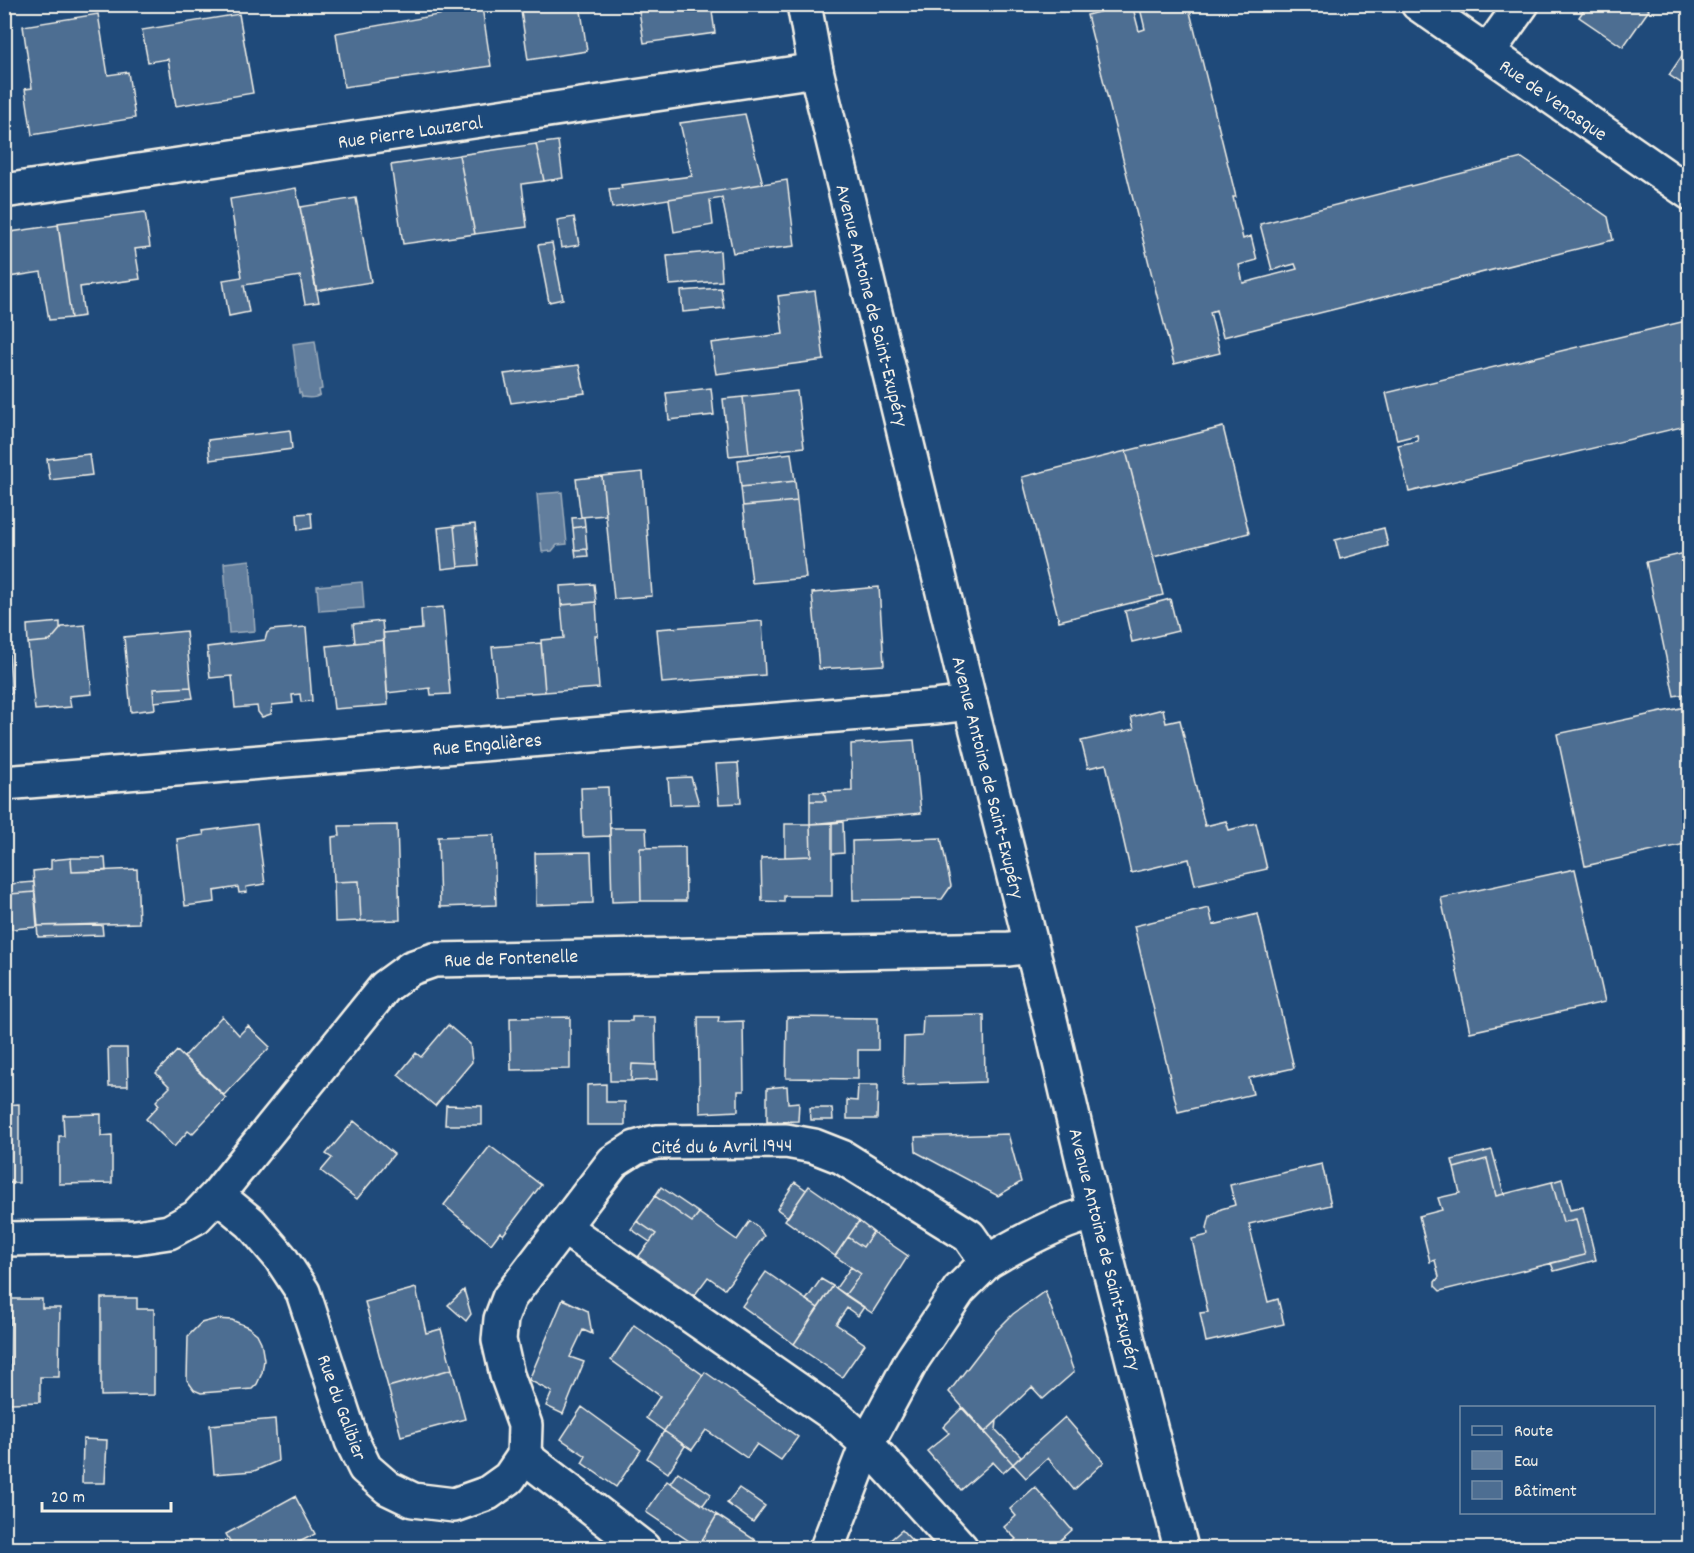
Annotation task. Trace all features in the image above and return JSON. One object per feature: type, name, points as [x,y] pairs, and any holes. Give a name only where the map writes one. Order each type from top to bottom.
[{"type":"street","name":"Avenue Antoine de Saint-Exupéry","points":[[804,4],[816,70],[970,703],[1048,1011],[1095,1212],[1181,1548]]},
{"type":"street","name":"Rue de Venasque","points":[[1418,4],[1689,193]]},
{"type":"street","points":[[1487,53],[1522,4]]},
{"type":"street","name":"Rue Pierre Lauzeral","points":[[4,191],[816,70]]},
{"type":"street","name":"Rue Engalières","points":[[4,783],[970,703]]},
{"type":"street","name":"Rue de Fontenelle","points":[[4,1239],[136,1237],[169,1232],[196,1217],[217,1195],[386,987],[411,968],[434,960],[1009,949],[1031,946]]},
{"type":"street","name":"Cité du 6 Avril 1944","points":[[524,1456],[525,1425],[507,1375],[500,1340],[501,1319],[509,1298],[614,1162],[636,1148],[657,1142],[786,1142],[814,1146],[843,1157],[969,1236],[987,1262]]},
{"type":"street","name":"Rue du Galibier","points":[[217,1195],[251,1223],[280,1257],[303,1292],[352,1442],[365,1468],[388,1488],[413,1500],[454,1505],[488,1493],[509,1478],[524,1456]]},
{"type":"street","points":[[827,1548],[867,1444],[912,1359],[959,1290],[987,1262],[1034,1235],[1095,1212]]},
{"type":"street","points":[[563,1227],[837,1417],[867,1444],[961,1548]]},
{"type":"street","points":[[524,1456],[643,1548]]},
{"type":"water","points":[[315,341],[322,389],[319,390],[320,395],[318,396],[302,397],[299,393],[293,344]]},
{"type":"water","points":[[562,492],[567,544],[557,545],[552,551],[542,552],[537,494]]},
{"type":"water","points":[[250,560],[255,631],[229,633],[224,563]]},
{"type":"water","points":[[362,582],[364,608],[319,611],[317,586]]},
{"type":"building","points":[[520,4],[580,4],[587,51],[528,60]]},
{"type":"building","points":[[638,4],[711,4],[715,33],[644,43]]},
{"type":"building","points":[[1132,4],[1139,31],[1145,29],[1139,4],[1188,4],[1236,197],[1233,197],[1243,239],[1251,236],[1257,260],[1239,265],[1243,283],[1297,269],[1295,264],[1272,270],[1260,224],[1522,158],[1608,217],[1613,240],[1223,337],[1216,310],[1210,312],[1220,353],[1174,364],[1087,15]]},
{"type":"building","points":[[1588,4],[1644,4],[1649,10],[1623,47],[1579,17]]},
{"type":"building","points":[[482,7],[491,66],[344,87],[336,33]]},
{"type":"building","points":[[98,14],[108,75],[128,72],[135,118],[32,135],[25,89],[32,88],[23,26]]},
{"type":"building","points":[[239,14],[253,93],[176,106],[168,59],[148,62],[142,30]]},
{"type":"building","points":[[1690,44],[1690,89],[1669,75]]},
{"type":"building","points":[[745,114],[763,184],[612,208],[609,189],[622,188],[621,185],[692,176],[680,123]]},
{"type":"building","points":[[558,141],[563,178],[544,181],[536,144]]},
{"type":"building","points":[[536,144],[544,181],[522,184],[527,227],[475,234],[459,155]]},
{"type":"building","points":[[459,155],[475,234],[403,244],[391,165]]},
{"type":"building","points":[[787,180],[795,246],[733,253],[722,198],[710,200],[713,225],[674,232],[669,199]]},
{"type":"building","points":[[296,188],[319,302],[305,304],[300,276],[244,285],[249,312],[229,316],[223,280],[242,277],[230,199]]},
{"type":"building","points":[[356,198],[371,282],[316,291],[300,207]]},
{"type":"building","points":[[145,212],[150,247],[135,249],[140,279],[80,287],[84,316],[71,318],[58,223]]},
{"type":"building","points":[[574,217],[579,245],[561,248],[557,220]]},
{"type":"building","points":[[58,225],[71,318],[49,320],[41,272],[9,277],[11,296],[4,297],[4,233]]},
{"type":"building","points":[[552,243],[563,299],[549,302],[538,245]]},
{"type":"building","points":[[720,251],[722,281],[670,285],[667,256]]},
{"type":"building","points":[[721,288],[724,308],[683,312],[681,291]]},
{"type":"building","points":[[815,291],[824,360],[716,374],[711,343],[783,334],[778,296]]},
{"type":"building","points":[[1690,320],[1690,425],[1409,492],[1398,445],[1418,441],[1417,435],[1397,440],[1386,393]]},
{"type":"building","points":[[579,365],[585,393],[511,403],[504,374]]},
{"type":"building","points":[[711,388],[714,415],[669,420],[666,393]]},
{"type":"building","points":[[797,391],[804,447],[749,454],[743,397]]},
{"type":"building","points":[[743,397],[749,454],[729,456],[723,399]]},
{"type":"building","points":[[1223,427],[1249,533],[1153,557],[1126,451]]},
{"type":"building","points":[[290,430],[292,449],[210,460],[208,440]]},
{"type":"building","points":[[1126,451],[1163,595],[1059,621],[1022,477]]},
{"type":"building","points":[[791,453],[795,481],[741,487],[738,460]]},
{"type":"building","points":[[89,454],[92,475],[50,480],[47,459]]},
{"type":"building","points":[[643,472],[652,596],[614,599],[602,476]]},
{"type":"building","points":[[602,476],[606,515],[581,517],[576,479]]},
{"type":"building","points":[[795,481],[797,501],[743,506],[741,487]]},
{"type":"building","points":[[797,501],[806,578],[752,583],[743,506]]},
{"type":"building","points":[[311,513],[312,528],[298,530],[297,514]]},
{"type":"building","points":[[584,517],[585,526],[573,528],[572,518]]},
{"type":"building","points":[[475,524],[479,565],[458,567],[454,526]]},
{"type":"building","points":[[454,526],[458,567],[442,569],[438,528]]},
{"type":"building","points":[[585,526],[587,549],[575,550],[573,528]]},
{"type":"building","points":[[1384,528],[1388,546],[1340,559],[1335,540]]},
{"type":"building","points":[[587,549],[588,556],[576,557],[575,550]]},
{"type":"building","points":[[1690,552],[1690,693],[1674,696],[1646,562]]},
{"type":"building","points":[[594,584],[596,602],[561,605],[560,586]]},
{"type":"building","points":[[879,587],[884,665],[819,669],[812,593]]},
{"type":"building","points":[[1170,599],[1178,631],[1132,642],[1125,611]]},
{"type":"building","points":[[596,602],[598,636],[595,636],[599,688],[545,692],[541,640],[564,638],[561,605]]},
{"type":"building","points":[[443,607],[450,694],[431,695],[430,688],[387,693],[383,633],[422,629],[421,609]]},
{"type":"building","points":[[382,621],[384,640],[355,643],[353,624]]},
{"type":"building","points":[[762,621],[765,675],[662,683],[657,629]]},
{"type":"building","points":[[60,622],[60,628],[62,627],[50,641],[28,643],[27,625]]},
{"type":"building","points":[[85,625],[92,694],[69,696],[71,707],[35,710],[28,643],[50,641],[62,627]]},
{"type":"building","points":[[306,627],[312,701],[301,702],[300,694],[292,695],[293,703],[272,705],[271,714],[262,717],[257,706],[235,708],[232,676],[210,678],[207,647],[265,640],[267,633],[271,630]]},
{"type":"building","points":[[186,631],[191,687],[153,689],[155,709],[131,712],[124,637]]},
{"type":"building","points":[[384,640],[388,705],[334,709],[327,646]]},
{"type":"building","points":[[541,643],[545,692],[497,695],[492,647]]},
{"type":"building","points":[[4,653],[9,653],[12,693],[4,694]]},
{"type":"building","points":[[191,687],[193,698],[154,702],[153,689]]},
{"type":"building","points":[[1690,706],[1690,843],[1585,866],[1557,734]]},
{"type":"building","points":[[1163,709],[1166,723],[1180,720],[1205,826],[1226,821],[1229,830],[1256,823],[1267,869],[1195,885],[1189,859],[1131,873],[1106,764],[1088,768],[1081,741],[1134,729],[1131,717]]},
{"type":"building","points":[[914,740],[921,813],[810,824],[810,801],[826,801],[824,792],[852,791],[851,744]]},
{"type":"building","points":[[738,763],[741,803],[719,804],[716,764]]},
{"type":"building","points":[[691,777],[699,804],[670,805],[668,778]]},
{"type":"building","points":[[608,787],[610,836],[583,837],[581,788]]},
{"type":"building","points":[[810,792],[824,792],[826,801],[810,801]]},
{"type":"building","points":[[843,822],[844,853],[832,854],[832,823]]},
{"type":"building","points":[[832,823],[832,896],[784,896],[784,902],[762,901],[761,858],[811,856],[810,824]]},
{"type":"building","points":[[257,824],[265,884],[246,887],[247,892],[239,893],[238,887],[214,891],[215,902],[185,906],[177,839],[204,835],[203,831]]},
{"type":"building","points":[[785,824],[810,824],[811,856],[785,857]]},
{"type":"building","points":[[397,825],[400,920],[361,921],[359,881],[334,882],[332,837],[340,836],[339,826]]},
{"type":"building","points":[[610,828],[646,828],[647,848],[640,848],[641,901],[612,902]]},
{"type":"building","points":[[494,835],[496,905],[440,907],[438,837]]},
{"type":"building","points":[[941,838],[951,886],[942,899],[853,900],[852,841]]},
{"type":"building","points":[[685,847],[686,901],[641,901],[640,848]]},
{"type":"building","points":[[591,852],[593,903],[536,905],[535,853]]},
{"type":"building","points":[[4,856],[8,856],[10,894],[35,892],[38,927],[12,929],[11,912],[4,912]]},
{"type":"building","points":[[71,858],[72,872],[137,869],[139,923],[37,926],[33,871],[51,869],[51,860]]},
{"type":"building","points":[[71,858],[105,858],[106,871],[72,872]]},
{"type":"building","points":[[1575,869],[1605,1002],[1470,1032],[1441,898]]},
{"type":"building","points":[[359,881],[361,921],[335,922],[334,882]]},
{"type":"building","points":[[34,882],[35,892],[10,894],[10,884]]},
{"type":"building","points":[[1209,908],[1213,925],[1258,914],[1294,1068],[1249,1078],[1253,1094],[1178,1112],[1134,926]]},
{"type":"building","points":[[102,925],[103,935],[38,937],[37,926]]},
{"type":"building","points":[[984,1015],[985,1082],[903,1085],[904,1037],[922,1036],[923,1016]]},
{"type":"building","points":[[222,1016],[239,1035],[248,1026],[270,1047],[224,1095],[184,1057]]},
{"type":"building","points":[[570,1017],[570,1069],[511,1070],[510,1018]]},
{"type":"building","points":[[632,1017],[655,1017],[656,1065],[632,1064],[631,1081],[610,1081],[609,1021],[632,1021]]},
{"type":"building","points":[[698,1017],[719,1017],[718,1022],[743,1021],[744,1091],[738,1091],[738,1111],[700,1113]]},
{"type":"building","points":[[787,1017],[878,1018],[878,1050],[858,1050],[858,1079],[786,1078]]},
{"type":"building","points":[[448,1025],[470,1044],[472,1062],[435,1106],[398,1075],[416,1053],[421,1057]]},
{"type":"building","points":[[108,1048],[127,1048],[128,1086],[109,1086]]},
{"type":"building","points":[[177,1051],[226,1098],[192,1134],[188,1131],[174,1147],[146,1119],[159,1105],[156,1101],[170,1087],[156,1073]]},
{"type":"building","points":[[632,1064],[656,1065],[657,1080],[631,1081]]},
{"type":"building","points":[[606,1084],[606,1102],[625,1102],[625,1125],[587,1125],[587,1085]]},
{"type":"building","points":[[858,1085],[878,1085],[877,1119],[847,1119],[847,1100],[857,1101]]},
{"type":"building","points":[[787,1086],[788,1103],[799,1102],[798,1121],[767,1122],[767,1088]]},
{"type":"building","points":[[19,1104],[19,1183],[4,1183],[4,1105]]},
{"type":"building","points":[[446,1105],[482,1106],[482,1125],[445,1125]]},
{"type":"building","points":[[810,1108],[832,1108],[833,1120],[811,1120]]},
{"type":"building","points":[[101,1114],[101,1136],[112,1135],[112,1183],[59,1184],[59,1136],[64,1136],[63,1115]]},
{"type":"building","points":[[354,1121],[394,1154],[357,1199],[321,1171],[332,1158],[326,1154]]},
{"type":"building","points":[[1008,1134],[1021,1182],[998,1196],[916,1152],[915,1137]]},
{"type":"building","points":[[490,1146],[541,1185],[503,1235],[500,1232],[491,1244],[444,1205]]},
{"type":"building","points":[[1492,1150],[1504,1194],[1496,1196],[1487,1159],[1454,1168],[1452,1160]]},
{"type":"building","points":[[1487,1159],[1496,1196],[1552,1182],[1563,1222],[1576,1219],[1585,1255],[1440,1291],[1435,1286],[1439,1277],[1435,1260],[1430,1262],[1419,1216],[1442,1210],[1438,1198],[1460,1193],[1454,1168]]},
{"type":"building","points":[[1322,1164],[1331,1205],[1249,1224],[1268,1302],[1278,1299],[1284,1324],[1206,1342],[1200,1313],[1208,1312],[1192,1239],[1208,1235],[1210,1216],[1221,1209],[1235,1205],[1230,1185]]},
{"type":"building","points":[[1562,1179],[1570,1210],[1583,1207],[1596,1260],[1554,1271],[1551,1263],[1585,1255],[1576,1219],[1563,1222],[1552,1182]]},
{"type":"building","points":[[795,1182],[806,1190],[788,1217],[777,1209]]},
{"type":"building","points":[[809,1186],[859,1221],[835,1256],[785,1220]]},
{"type":"building","points":[[661,1187],[699,1213],[692,1222],[655,1196]]},
{"type":"building","points":[[655,1196],[692,1222],[699,1213],[737,1240],[750,1221],[758,1227],[764,1236],[725,1289],[708,1277],[694,1296],[638,1257],[656,1234],[637,1221]]},
{"type":"building","points":[[637,1221],[656,1234],[650,1242],[631,1229]]},
{"type":"building","points":[[859,1221],[873,1232],[863,1247],[848,1237]]},
{"type":"building","points":[[873,1232],[908,1256],[872,1313],[845,1295],[861,1274],[835,1256],[848,1237],[863,1247]]},
{"type":"building","points":[[851,1267],[861,1274],[845,1295],[836,1288]]},
{"type":"building","points":[[766,1272],[818,1308],[794,1344],[742,1306]]},
{"type":"building","points":[[821,1279],[833,1286],[818,1308],[806,1300]]},
{"type":"building","points":[[833,1286],[864,1307],[858,1316],[847,1308],[836,1324],[865,1344],[842,1377],[794,1344]]},
{"type":"building","points":[[416,1288],[426,1333],[441,1329],[452,1369],[388,1387],[365,1302]]},
{"type":"building","points":[[464,1290],[471,1314],[466,1321],[448,1305]]},
{"type":"building","points":[[1045,1291],[1074,1372],[1043,1399],[1032,1387],[985,1432],[949,1392],[996,1331],[1013,1314]]},
{"type":"building","points":[[101,1298],[137,1298],[137,1309],[154,1309],[154,1395],[101,1396]]},
{"type":"building","points":[[11,1299],[42,1299],[42,1308],[60,1308],[59,1377],[40,1377],[40,1402],[10,1403]]},
{"type":"building","points":[[563,1299],[588,1311],[592,1334],[583,1330],[570,1357],[584,1362],[563,1414],[546,1406],[552,1392],[529,1380]]},
{"type":"building","points":[[216,1319],[232,1320],[257,1334],[264,1360],[262,1373],[252,1389],[201,1393],[194,1390],[187,1380],[188,1336],[201,1323]]},
{"type":"building","points":[[634,1325],[703,1375],[664,1431],[646,1418],[660,1396],[611,1360]]},
{"type":"building","points":[[452,1369],[465,1419],[401,1436],[388,1387]]},
{"type":"building","points":[[705,1372],[798,1437],[781,1460],[757,1444],[747,1458],[706,1430],[692,1450],[664,1431]]},
{"type":"building","points":[[582,1407],[641,1450],[616,1487],[582,1463],[586,1456],[561,1439]]},
{"type":"building","points":[[962,1408],[1013,1464],[1003,1473],[993,1462],[961,1490],[927,1451],[949,1433],[943,1427]]},
{"type":"building","points":[[1065,1417],[1104,1462],[1074,1490],[1048,1458],[1026,1478],[1013,1464]]},
{"type":"building","points":[[275,1419],[278,1461],[254,1471],[214,1474],[210,1425]]},
{"type":"building","points":[[997,1421],[996,1430],[1021,1456],[1013,1464],[985,1432]]},
{"type":"building","points":[[664,1431],[685,1446],[668,1473],[647,1458]]},
{"type":"building","points":[[83,1439],[107,1440],[105,1483],[82,1483]]},
{"type":"building","points":[[678,1472],[711,1494],[703,1505],[670,1483]]},
{"type":"building","points":[[667,1481],[717,1515],[698,1547],[646,1512]]},
{"type":"building","points":[[1035,1487],[1072,1530],[1054,1548],[1006,1548],[1016,1539],[1004,1527],[1016,1516],[1010,1509]]},
{"type":"building","points":[[739,1488],[765,1506],[753,1522],[727,1503]]},
{"type":"building","points":[[295,1496],[315,1534],[288,1548],[234,1548],[226,1534]]},
{"type":"building","points":[[717,1515],[767,1548],[698,1547]]},
{"type":"building","points":[[902,1530],[919,1548],[881,1548]]}]
